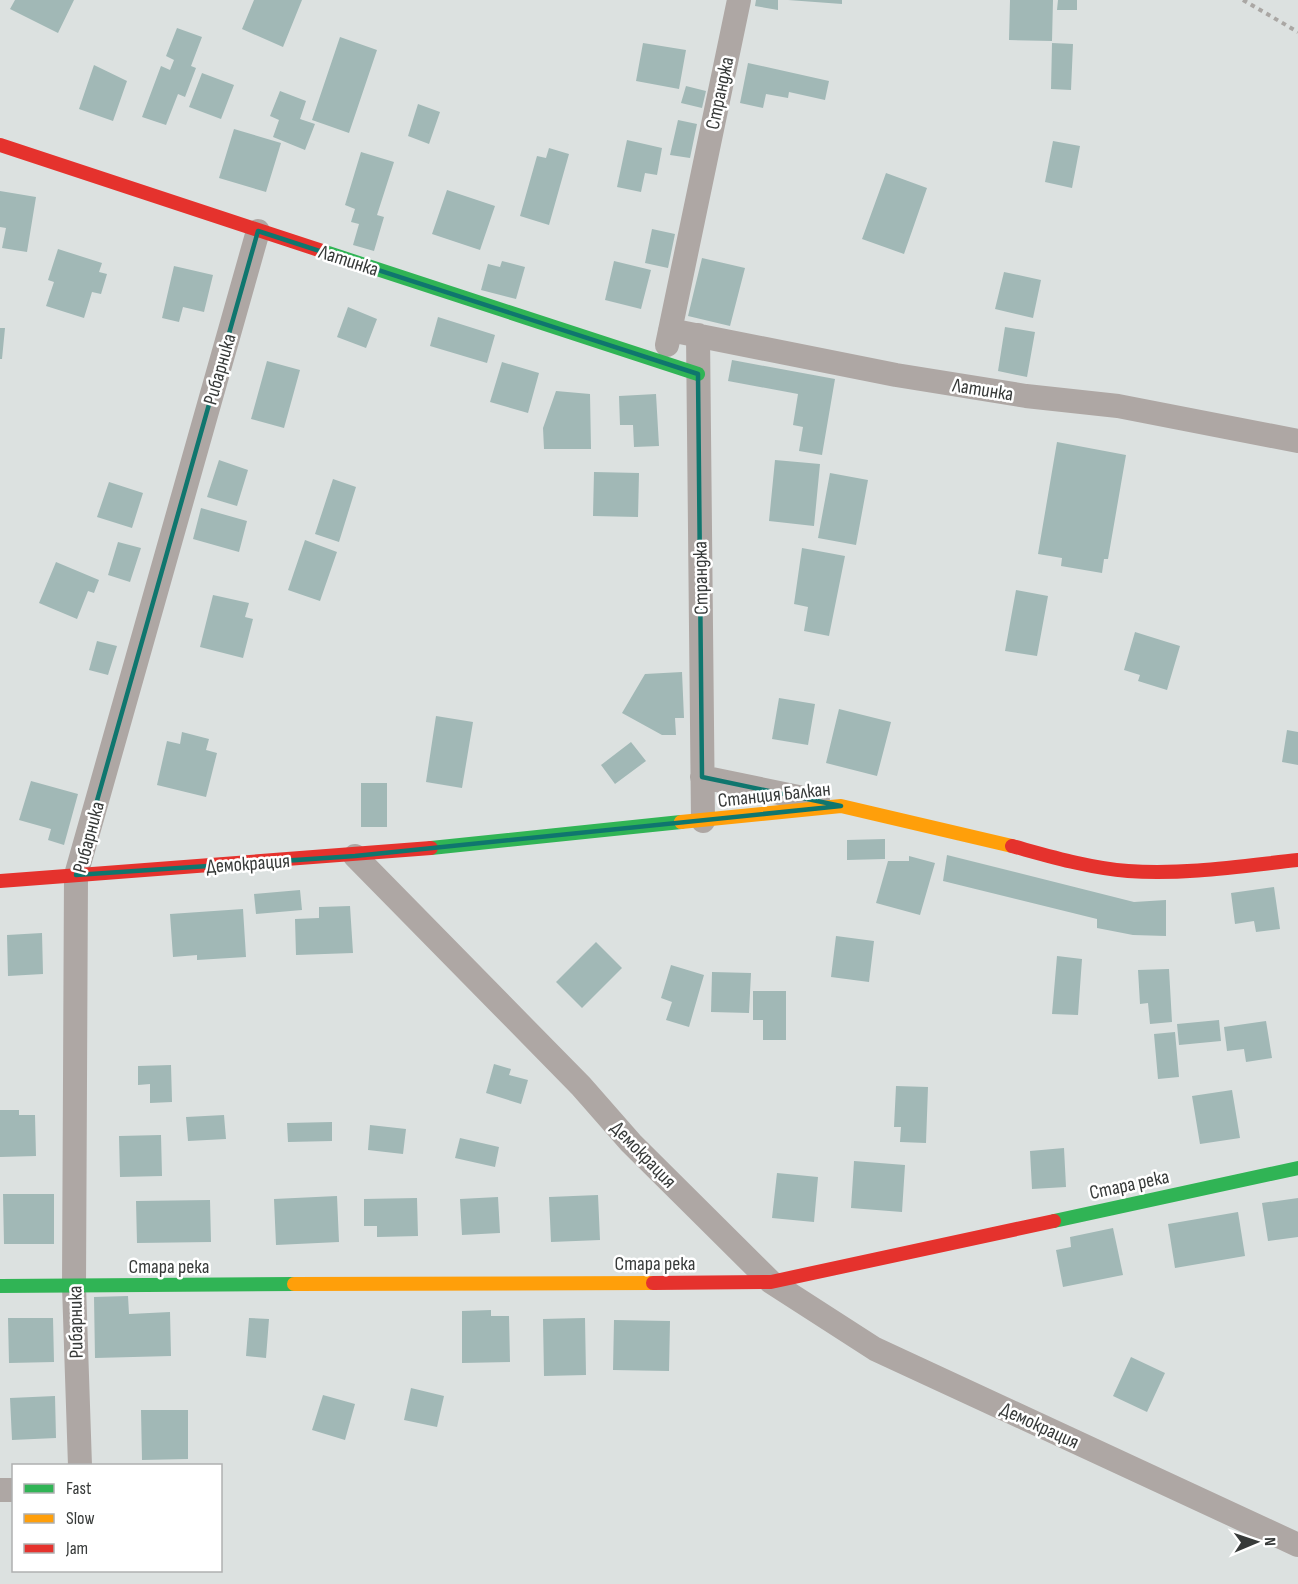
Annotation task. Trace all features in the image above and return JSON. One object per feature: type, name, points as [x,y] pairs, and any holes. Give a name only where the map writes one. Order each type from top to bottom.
[{"type":"street","name":"Странджа","points":[[663,362],[739,0]]},
{"type":"street","name":"Латинка","points":[[0,145],[698,374]]},
{"type":"street","name":"Рибарника","points":[[80,1464],[74,1286],[76,875],[258,231]]},
{"type":"street","name":"Латинка","points":[[670,330],[896,375],[1026,396],[1118,406],[1298,441]]},
{"type":"street","name":"Странджа","points":[[698,335],[703,821]]},
{"type":"street","points":[[702,777],[841,806]]},
{"type":"street","name":"Станция Балкан","points":[[355,856],[841,806],[956,831],[1060,859],[1128,871],[1209,870],[1298,860]]},
{"type":"street","name":"Демокрация","points":[[0,881],[355,856],[581,1086],[631,1143],[771,1281],[875,1349],[1298,1545]]},
{"type":"street","name":"Стара река","points":[[0,1286],[771,1281],[1298,1168]]},
{"type":"path","points":[[1243,0],[1298,32]]},
{"type":"highlighted area","points":[[258,231],[698,374],[702,777],[841,806],[355,856],[76,875]]},
{"type":"building","points":[[15,0],[74,0],[58,33],[10,9]]},
{"type":"building","points":[[254,0],[302,0],[283,47],[242,29]]},
{"type":"building","points":[[756,0],[778,0],[778,10],[755,6]]},
{"type":"building","points":[[788,0],[842,0],[842,4]]},
{"type":"building","points":[[1010,0],[1053,0],[1052,41],[1009,40]]},
{"type":"building","points":[[1058,0],[1077,0],[1077,10],[1057,10]]},
{"type":"building","points":[[177,28],[202,37],[191,66],[196,68],[185,97],[178,94],[166,125],[142,117],[161,66],[170,70],[174,60],[166,56]]},
{"type":"building","points":[[340,37],[377,50],[349,133],[312,120]]},
{"type":"building","points":[[643,43],[686,50],[679,89],[636,81]]},
{"type":"building","points":[[1052,43],[1073,44],[1071,90],[1051,89]]},
{"type":"building","points":[[748,63],[829,81],[825,100],[789,92],[788,98],[766,94],[763,108],[740,103]]},
{"type":"building","points":[[94,65],[127,81],[113,121],[79,109]]},
{"type":"building","points":[[202,73],[234,85],[221,119],[189,107]]},
{"type":"building","points":[[686,86],[706,91],[702,108],[681,103]]},
{"type":"building","points":[[280,91],[306,101],[300,119],[315,124],[305,150],[273,137],[279,120],[270,116]]},
{"type":"building","points":[[418,104],[440,112],[429,144],[408,136]]},
{"type":"building","points":[[678,120],[697,124],[690,158],[670,155]]},
{"type":"building","points":[[234,129],[281,143],[266,192],[219,178]]},
{"type":"building","points":[[627,140],[662,148],[657,175],[645,173],[641,192],[617,187]]},
{"type":"building","points":[[1053,141],[1080,146],[1072,188],[1045,182]]},
{"type":"building","points":[[549,148],[569,154],[549,225],[520,216],[537,156],[546,158]]},
{"type":"building","points":[[361,152],[394,162],[377,215],[384,217],[374,251],[353,245],[359,224],[351,222],[355,209],[345,205]]},
{"type":"building","points":[[886,173],[927,188],[904,254],[862,239]]},
{"type":"building","points":[[447,190],[495,206],[480,250],[432,234]]},
{"type":"building","points":[[0,191],[36,197],[27,252],[2,248],[6,228],[0,227]]},
{"type":"building","points":[[652,229],[675,234],[668,268],[645,263]]},
{"type":"building","points":[[58,249],[102,263],[99,272],[107,274],[101,294],[92,292],[84,318],[46,306],[54,282],[48,280]]},
{"type":"building","points":[[702,258],[745,268],[730,326],[688,316]]},
{"type":"building","points":[[502,261],[525,267],[516,299],[481,290],[488,264],[500,267]]},
{"type":"building","points":[[614,261],[651,270],[641,309],[605,300]]},
{"type":"building","points":[[174,266],[213,275],[204,312],[183,307],[179,322],[162,318]]},
{"type":"building","points":[[1004,272],[1041,280],[1033,318],[995,309]]},
{"type":"building","points":[[348,307],[377,319],[366,348],[337,337]]},
{"type":"building","points":[[438,317],[495,335],[487,363],[430,346]]},
{"type":"building","points":[[1005,327],[1035,332],[1027,377],[998,371]]},
{"type":"building","points":[[0,328],[5,328],[2,359],[0,359]]},
{"type":"building","points":[[732,360],[835,379],[822,455],[799,451],[803,427],[793,425],[798,394],[728,381]]},
{"type":"building","points":[[267,361],[300,370],[284,428],[251,419]]},
{"type":"building","points":[[502,362],[539,373],[528,413],[490,402]]},
{"type":"building","points":[[556,391],[590,394],[591,449],[544,449],[543,428]]},
{"type":"building","points":[[656,394],[659,446],[634,447],[633,425],[620,425],[619,396]]},
{"type":"building","points":[[1057,442],[1126,455],[1108,559],[1104,559],[1102,573],[1061,566],[1062,558],[1038,554]]},
{"type":"building","points":[[219,460],[248,470],[237,506],[207,497]]},
{"type":"building","points":[[775,460],[820,464],[814,526],[769,521]]},
{"type":"building","points":[[594,472],[639,473],[638,517],[593,516]]},
{"type":"building","points":[[830,473],[868,480],[856,545],[818,538]]},
{"type":"building","points":[[333,479],[356,487],[339,542],[315,534]]},
{"type":"building","points":[[109,482],[143,493],[132,528],[97,517]]},
{"type":"building","points":[[201,508],[247,521],[239,552],[193,539]]},
{"type":"building","points":[[305,540],[337,552],[320,601],[288,590]]},
{"type":"building","points":[[118,542],[141,548],[130,582],[108,575]]},
{"type":"building","points":[[802,548],[845,556],[829,636],[804,631],[808,607],[794,604]]},
{"type":"building","points":[[56,562],[99,580],[94,593],[88,591],[77,619],[39,603]]},
{"type":"building","points":[[1016,590],[1048,596],[1037,656],[1005,651]]},
{"type":"building","points":[[213,595],[249,603],[245,617],[253,619],[243,658],[200,647]]},
{"type":"building","points":[[1135,632],[1180,646],[1167,690],[1138,681],[1140,675],[1124,670]]},
{"type":"building","points":[[97,641],[117,646],[108,675],[89,670]]},
{"type":"building","points":[[682,672],[684,718],[675,718],[676,735],[662,735],[622,713],[645,674]]},
{"type":"building","points":[[779,698],[815,704],[808,745],[772,739]]},
{"type":"building","points":[[839,709],[891,722],[877,776],[826,763]]},
{"type":"building","points":[[436,716],[473,722],[462,788],[426,782]]},
{"type":"building","points":[[1287,730],[1298,732],[1298,765],[1282,762]]},
{"type":"building","points":[[182,732],[209,739],[206,750],[217,753],[206,797],[157,785],[167,741],[180,744]]},
{"type":"building","points":[[631,742],[646,761],[615,784],[601,765]]},
{"type":"building","points":[[31,781],[78,794],[64,845],[48,840],[51,829],[19,820]]},
{"type":"building","points":[[361,783],[387,783],[387,827],[361,827]]},
{"type":"building","points":[[885,839],[885,859],[847,860],[847,840]]},
{"type":"building","points":[[947,855],[1134,902],[1166,900],[1166,936],[1133,935],[1097,928],[1097,919],[943,881]]},
{"type":"building","points":[[909,856],[935,863],[920,915],[876,903],[888,861],[909,861]]},
{"type":"building","points":[[1274,887],[1280,929],[1256,932],[1254,921],[1235,924],[1231,893]]},
{"type":"building","points":[[300,890],[302,910],[256,914],[254,894]]},
{"type":"building","points":[[350,906],[353,953],[296,955],[295,919],[319,918],[319,907]]},
{"type":"building","points":[[243,909],[246,957],[197,960],[197,955],[173,957],[170,914]]},
{"type":"building","points":[[42,933],[43,974],[8,976],[7,935]]},
{"type":"building","points":[[836,936],[874,941],[869,982],[831,977]]},
{"type":"building","points":[[596,942],[622,968],[582,1008],[556,982]]},
{"type":"building","points":[[1057,956],[1082,959],[1078,1015],[1052,1014]]},
{"type":"building","points":[[671,965],[704,975],[689,1027],[666,1020],[672,1002],[661,998]]},
{"type":"building","points":[[1169,969],[1172,1022],[1150,1024],[1148,1003],[1140,1004],[1138,970]]},
{"type":"building","points":[[712,972],[751,973],[749,1013],[711,1012]]},
{"type":"building","points":[[753,991],[786,991],[786,1040],[763,1040],[763,1020],[753,1020]]},
{"type":"building","points":[[1219,1020],[1221,1041],[1179,1045],[1177,1024]]},
{"type":"building","points":[[1266,1021],[1272,1058],[1246,1062],[1244,1049],[1227,1051],[1224,1027]]},
{"type":"building","points":[[1175,1032],[1179,1077],[1158,1079],[1154,1034]]},
{"type":"building","points":[[494,1064],[511,1069],[509,1075],[528,1080],[521,1104],[486,1093]]},
{"type":"building","points":[[171,1065],[172,1102],[150,1103],[150,1084],[138,1085],[138,1066]]},
{"type":"building","points":[[896,1086],[928,1087],[926,1143],[900,1142],[901,1127],[894,1127]]},
{"type":"building","points":[[1232,1090],[1240,1138],[1200,1144],[1192,1096]]},
{"type":"building","points":[[0,1110],[19,1110],[19,1115],[35,1115],[36,1156],[0,1157]]},
{"type":"building","points":[[224,1115],[226,1139],[188,1141],[186,1117]]},
{"type":"building","points":[[332,1122],[332,1141],[288,1142],[287,1123]]},
{"type":"building","points":[[370,1125],[406,1129],[403,1154],[368,1150]]},
{"type":"building","points":[[161,1135],[162,1176],[120,1177],[119,1136]]},
{"type":"building","points":[[460,1138],[499,1147],[495,1167],[455,1158]]},
{"type":"building","points":[[1064,1148],[1066,1187],[1032,1189],[1030,1151]]},
{"type":"building","points":[[854,1161],[905,1165],[902,1212],[851,1208]]},
{"type":"building","points":[[777,1173],[818,1177],[814,1222],[772,1218]]},
{"type":"building","points":[[3,1194],[54,1194],[54,1244],[4,1244]]},
{"type":"building","points":[[598,1195],[600,1240],[551,1242],[549,1197]]},
{"type":"building","points":[[337,1196],[339,1242],[276,1245],[274,1199]]},
{"type":"building","points":[[498,1197],[500,1233],[462,1235],[460,1199]]},
{"type":"building","points":[[417,1198],[418,1236],[377,1237],[377,1226],[364,1226],[364,1199]]},
{"type":"building","points":[[1298,1198],[1298,1237],[1268,1241],[1262,1203]]},
{"type":"building","points":[[210,1200],[211,1242],[137,1243],[136,1201]]},
{"type":"building","points":[[1238,1212],[1245,1256],[1175,1268],[1168,1224]]},
{"type":"building","points":[[1113,1228],[1123,1275],[1063,1287],[1056,1250],[1071,1247],[1070,1237]]},
{"type":"building","points":[[128,1296],[129,1314],[170,1312],[171,1356],[95,1358],[94,1297]]},
{"type":"building","points":[[491,1310],[491,1316],[509,1316],[510,1362],[462,1363],[462,1311]]},
{"type":"building","points":[[8,1318],[53,1318],[54,1362],[9,1363]]},
{"type":"building","points":[[249,1318],[269,1319],[266,1358],[246,1356]]},
{"type":"building","points":[[585,1318],[586,1375],[544,1376],[543,1319]]},
{"type":"building","points":[[614,1320],[670,1321],[669,1371],[613,1370]]},
{"type":"building","points":[[1131,1357],[1165,1373],[1147,1412],[1113,1396]]},
{"type":"building","points":[[411,1388],[444,1396],[437,1427],[404,1420]]},
{"type":"building","points":[[323,1395],[355,1404],[345,1440],[312,1430]]},
{"type":"building","points":[[55,1396],[56,1438],[12,1440],[10,1398]]},
{"type":"building","points":[[141,1410],[188,1410],[188,1459],[142,1460]]},
{"type":"traffic: fast","points":[[322,251],[698,374]]},
{"type":"traffic: fast","points":[[431,848],[681,822]]},
{"type":"traffic: fast","points":[[1054,1221],[1298,1168]]},
{"type":"traffic: fast","points":[[0,1286],[294,1284]]},
{"type":"traffic: slow","points":[[681,822],[841,806],[1012,846]]},
{"type":"traffic: slow","points":[[294,1284],[653,1283]]},
{"type":"traffic: jam","points":[[0,145],[322,251]]},
{"type":"traffic: jam","points":[[1012,846],[1055,858],[1128,871],[1192,871],[1298,860]]},
{"type":"traffic: jam","points":[[0,881],[431,848]]},
{"type":"traffic: jam","points":[[653,1283],[771,1282],[1054,1221]]}]
